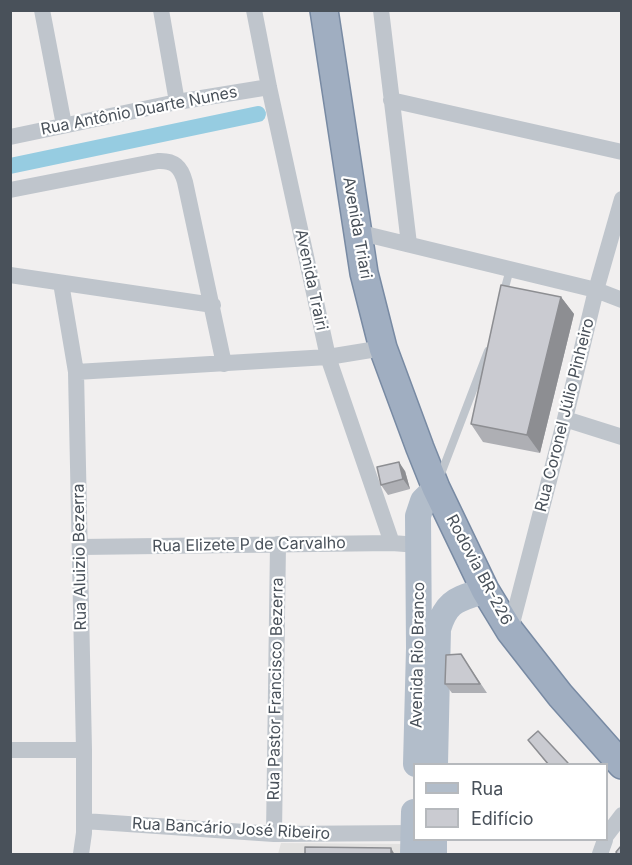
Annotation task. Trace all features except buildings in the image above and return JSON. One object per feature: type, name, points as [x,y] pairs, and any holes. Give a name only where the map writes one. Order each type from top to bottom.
[{"type":"highway","name":"Avenida Triari","points":[[324,10],[364,273],[383,348]]},
{"type":"highway","name":"Rodovia BR-226","points":[[383,348],[436,488],[485,590],[510,631],[560,695],[621,765]]},
{"type":"main road","name":"Avenida Rio Branco","points":[[416,763],[420,508],[427,496],[436,488]]},
{"type":"main road","name":"Avenida Rio Branco","points":[[435,763],[438,629],[443,612],[449,605],[485,590]]},
{"type":"street","points":[[42,10],[64,125]]},
{"type":"street","points":[[161,10],[177,102]]},
{"type":"street","name":"Avenida Trairi","points":[[254,10],[268,87],[328,357],[392,543]]},
{"type":"street","points":[[381,10],[409,244]]},
{"type":"street","name":"Rua Antônio Duarte Nunes","points":[[10,137],[177,102],[268,87]]},
{"type":"street","points":[[391,100],[621,152]]},
{"type":"street","points":[[10,190],[158,161],[173,162],[183,175],[224,364]]},
{"type":"street","name":"Rua Coronel Júlio Pinheiro","points":[[510,631],[621,199]]},
{"type":"street","points":[[357,232],[596,290],[621,300]]},
{"type":"street","points":[[10,275],[213,305]]},
{"type":"street","name":"Rua Aluizio Bezerra","points":[[61,283],[76,372],[84,750],[84,827],[81,855]]},
{"type":"street","points":[[76,372],[328,357],[383,348]]},
{"type":"street","points":[[566,419],[621,437]]},
{"type":"street","name":"Rua Elizete P de Carvalho","points":[[81,547],[392,543],[418,545]]},
{"type":"street","name":"Rua Pastor Francisco Bezerra","points":[[274,834],[278,544]]},
{"type":"street","points":[[10,750],[84,750]]},
{"type":"street","points":[[608,835],[621,815]]},
{"type":"street","name":"Rua Aluizio Bezerra","points":[[84,827],[91,855]]},
{"type":"street","name":"Rua Bancário José Ribeiro","points":[[84,827],[274,834],[413,833]]},
{"type":"lane","points":[[501,303],[510,269]]},
{"type":"lane","points":[[436,488],[485,359],[491,336]]},
{"type":"shaded area","points":[[281,843],[410,844],[410,854],[278,854]]},
{"type":"waterway","points":[[10,166],[258,114]]}]
